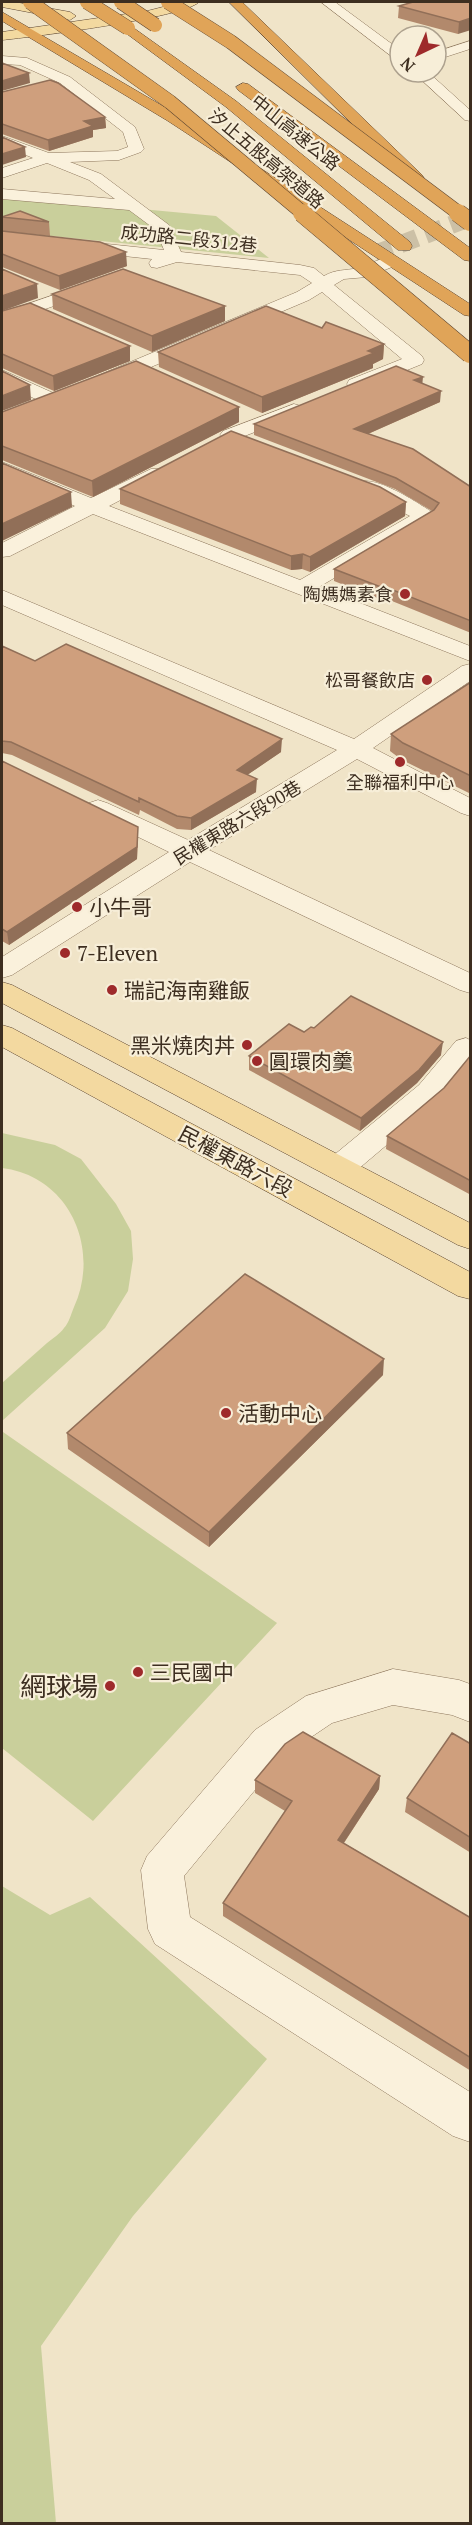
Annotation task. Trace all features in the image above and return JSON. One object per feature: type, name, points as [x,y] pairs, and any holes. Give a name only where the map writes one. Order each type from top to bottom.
[{"type":"highway","name":"汐止五股高架道路","points":[[30,2],[170,102],[471,354]]},
{"type":"highway","name":"中山高速公路","points":[[87,2],[128,28],[231,104],[471,305]]},
{"type":"highway","points":[[121,2],[160,28]]},
{"type":"highway","points":[[168,2],[231,42],[469,222]]},
{"type":"highway","points":[[235,2],[469,222]]},
{"type":"highway","points":[[2,16],[173,118],[471,311]]},
{"type":"highway","name":"中山高速公路","points":[[229,77],[471,256]]},
{"type":"main road","points":[[2,36],[147,15],[193,2]]},
{"type":"main road","points":[[2,3],[103,20]]},
{"type":"main road","name":"民權東路六段","points":[[2,991],[471,1237]]},
{"type":"main road","name":"民權東路六段","points":[[2,1035],[471,1287]]},
{"type":"street","points":[[327,2],[388,47]]},
{"type":"street","points":[[22,61],[27,54],[24,46],[27,32]]},
{"type":"street","points":[[448,52],[471,45]]},
{"type":"street","points":[[2,60],[22,61],[65,80],[130,130],[136,149],[119,155],[48,158],[2,173]]},
{"type":"street","points":[[44,86],[65,80]]},
{"type":"street","points":[[434,84],[471,117]]},
{"type":"street","points":[[2,140],[95,177],[163,228],[174,257],[134,271]]},
{"type":"street","name":"成功路二段312巷","points":[[2,194],[134,206]]},
{"type":"street","name":"成功路二段312巷","points":[[2,238],[300,270],[308,272],[323,284]]},
{"type":"street","points":[[32,408],[145,364],[303,296],[340,274],[361,273],[381,259]]},
{"type":"street","points":[[2,319],[113,279]]},
{"type":"street","points":[[323,284],[415,360],[339,391]]},
{"type":"street","points":[[40,290],[59,298]]},
{"type":"street","points":[[30,308],[51,317]]},
{"type":"street","points":[[224,312],[246,320]]},
{"type":"street","points":[[2,376],[53,400]]},
{"type":"street","points":[[209,447],[230,435],[306,405]]},
{"type":"street","points":[[242,413],[263,423]]},
{"type":"street","points":[[230,435],[252,444]]},
{"type":"street","points":[[2,551],[178,463]]},
{"type":"street","points":[[2,468],[94,507],[471,654]]},
{"type":"street","points":[[303,587],[425,516],[387,495],[342,478]]},
{"type":"street","points":[[2,597],[356,750],[471,808]]},
{"type":"street","name":"民權東路六段90巷","points":[[2,969],[189,851],[356,750],[471,671]]},
{"type":"street","points":[[74,796],[471,984]]},
{"type":"street","points":[[339,1168],[430,1092],[469,1042]]},
{"type":"street","points":[[471,1704],[459,1698],[393,1687],[320,1709],[269,1743],[162,1870],[170,1929],[471,2119]]},
{"type":"green space","points":[[2,196],[216,216],[269,258],[2,231]]},
{"type":"green space","points":[[2,1133],[55,1145],[81,1159],[116,1204],[131,1231],[133,1259],[128,1291],[105,1328],[2,1421],[2,1383],[66,1326],[81,1284],[84,1262],[81,1239],[73,1218],[61,1200],[45,1185],[25,1174],[2,1168]]},
{"type":"green space","name":"網球場","points":[[3,1432],[277,1623],[93,1821],[2,1748]]},
{"type":"green space","points":[[2,1886],[50,1915],[90,1897],[267,2059],[133,2216],[41,2346],[56,2523],[2,2523]]},
{"type":"building","points":[[413,2],[471,2],[471,18],[459,22],[399,6]]},
{"type":"building","points":[[2,63],[29,73],[2,81]]},
{"type":"building","points":[[50,80],[58,83],[105,117],[84,121],[93,126],[48,140],[2,124],[2,92]]},
{"type":"building","points":[[2,137],[25,147],[2,154]]},
{"type":"building","points":[[20,211],[49,222],[2,217]]},
{"type":"building","points":[[2,231],[100,242],[126,252],[59,276],[2,254]]},
{"type":"building","points":[[2,269],[37,284],[2,296]]},
{"type":"building","points":[[123,269],[225,306],[152,336],[52,294]]},
{"type":"building","points":[[30,303],[130,346],[53,376],[2,354],[2,311]]},
{"type":"building","points":[[266,306],[322,328],[326,322],[384,344],[368,351],[374,353],[262,397],[158,352]]},
{"type":"building","points":[[136,361],[239,407],[92,481],[2,446],[2,412]]},
{"type":"building","points":[[396,366],[423,377],[414,380],[441,391],[354,429],[413,449],[471,487],[471,621],[334,569],[434,510],[439,503],[396,478],[254,424]]},
{"type":"building","points":[[2,371],[30,385],[2,396]]},
{"type":"building","points":[[231,431],[380,487],[406,502],[310,557],[303,554],[291,556],[120,489]]},
{"type":"building","points":[[2,463],[71,492],[2,524]]},
{"type":"building","points":[[66,644],[282,739],[237,770],[257,779],[191,818],[177,816],[139,798],[139,802],[11,742],[2,741],[2,646],[35,661]]},
{"type":"building","points":[[471,682],[471,776],[403,743],[391,734]]},
{"type":"building","points":[[2,761],[138,827],[137,847],[7,932],[2,929]]},
{"type":"building","points":[[351,996],[443,1042],[419,1070],[361,1118],[249,1056],[289,1024],[304,1032],[311,1027],[314,1028]]},
{"type":"building","points":[[471,1055],[471,1181],[387,1136],[444,1088]]},
{"type":"building","name":"活動中心","points":[[245,1274],[384,1359],[209,1532],[67,1433]]},
{"type":"building","points":[[303,1732],[380,1776],[338,1840],[471,1918],[471,2058],[223,1903],[292,1801],[255,1780],[285,1744]]},
{"type":"building","points":[[452,1733],[471,1744],[471,1838],[407,1798]]},
{"type":"tunnel","points":[[375,254],[464,220]]},
{"type":"place","name":"陶媽媽素食","points":[[405,594]]},
{"type":"place","name":"松哥餐飲店","points":[[427,680]]},
{"type":"place","name":"全聯福利中心","points":[[400,762]]},
{"type":"place","name":"小牛哥","points":[[77,907]]},
{"type":"place","name":"7-Eleven","points":[[65,953]]},
{"type":"place","name":"瑞記海南雞飯","points":[[112,990]]},
{"type":"place","name":"黑米燒肉丼","points":[[247,1045]]},
{"type":"place","name":"圓環肉羹","points":[[257,1061]]},
{"type":"place","name":"活動中心","points":[[226,1413]]},
{"type":"place","name":"三民國中","points":[[138,1672]]},
{"type":"place","name":"網球場","points":[[110,1686]]}]
